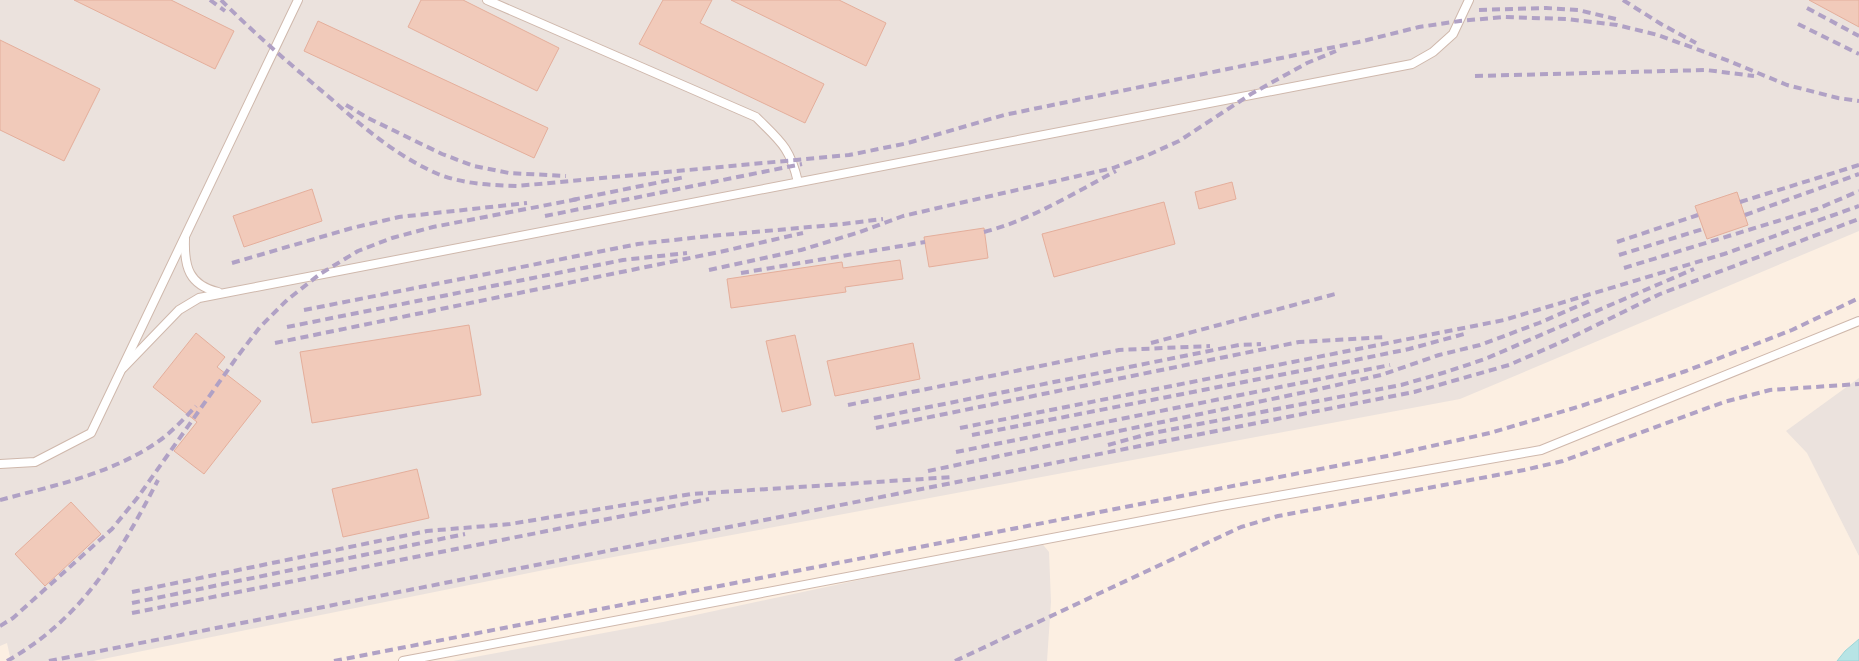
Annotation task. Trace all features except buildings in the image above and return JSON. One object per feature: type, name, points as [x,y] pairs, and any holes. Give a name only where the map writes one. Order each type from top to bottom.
[{"type":"lane","points":[[0,464],[35,462],[91,433],[298,0]]},
{"type":"lane","points":[[487,0],[756,117],[784,145],[794,166],[798,182]]},
{"type":"lane","points":[[123,368],[179,310],[199,298],[1412,64],[1433,52],[1453,34],[1469,0]]},
{"type":"lane","points":[[185,236],[184,257],[190,276],[205,289],[220,293]]},
{"type":"lane","points":[[403,661],[1221,506],[1541,450],[1859,321]]},
{"type":"shaded area","points":[[0,0],[1859,0],[1859,231],[1460,399],[549,569],[93,661],[11,661],[7,643],[0,646]]},
{"type":"shaded area","points":[[1859,378],[1859,556],[1807,453],[1786,431]]},
{"type":"shaded area","points":[[1040,541],[1049,552],[1051,602],[1047,661],[453,661],[663,622]]},
{"type":"water","points":[[1859,639],[1859,661],[1837,661],[1845,651]]},
{"type":"railway","points":[[210,0],[225,11]]},
{"type":"railway","points":[[221,0],[288,62],[354,119],[394,150],[438,174],[467,182],[497,185],[517,186],[849,155],[908,143],[1004,115],[1359,42],[1419,27],[1503,17],[1566,19],[1617,25],[1658,35],[1787,85],[1838,98],[1859,101]]},
{"type":"railway","points":[[1623,0],[1696,43]]},
{"type":"railway","points":[[1479,10],[1546,8],[1578,10],[1616,19]]},
{"type":"railway","points":[[1807,8],[1859,36]]},
{"type":"railway","points":[[1798,24],[1859,54]]},
{"type":"railway","points":[[709,270],[801,250],[860,232],[903,216],[1113,168],[1179,141],[1251,94],[1307,63],[1336,51]]},
{"type":"railway","points":[[1475,76],[1706,70],[1754,76]]},
{"type":"railway","points":[[346,105],[368,118],[442,154],[474,166],[509,173],[566,176]]},
{"type":"railway","points":[[545,216],[802,164]]},
{"type":"railway","points":[[1740,202],[1859,165]]},
{"type":"railway","points":[[984,232],[1035,213],[1116,171]]},
{"type":"railway","points":[[1745,215],[1859,174]]},
{"type":"railway","points":[[572,200],[685,177]]},
{"type":"railway","points":[[1624,268],[1817,209],[1859,191]]},
{"type":"railway","points":[[0,626],[13,618],[112,529],[138,497],[260,327],[287,300],[320,274],[358,251],[392,238],[433,227],[578,199]]},
{"type":"railway","points":[[232,263],[352,228],[399,217],[527,203]]},
{"type":"railway","points":[[960,428],[1504,320],[1724,254],[1859,206]]},
{"type":"railway","points":[[1617,242],[1698,215]]},
{"type":"railway","points":[[304,310],[638,244],[883,219]]},
{"type":"railway","points":[[49,661],[1414,392],[1509,365],[1566,340],[1660,294],[1859,219]]},
{"type":"railway","points":[[1619,255],[1703,229]]},
{"type":"railway","points":[[275,343],[724,251],[803,233]]},
{"type":"railway","points":[[741,273],[925,242]]},
{"type":"railway","points":[[287,327],[623,260],[687,253]]},
{"type":"railway","points":[[1108,445],[1148,434],[1401,385],[1446,372],[1485,359],[1694,269]]},
{"type":"railway","points":[[1151,343],[1339,293]]},
{"type":"railway","points":[[334,661],[1387,456],[1490,433],[1581,406],[1686,371],[1792,330],[1859,298]]},
{"type":"railway","points":[[928,471],[1381,375],[1439,355],[1480,345],[1539,323],[1592,300]]},
{"type":"railway","points":[[972,435],[1409,349],[1464,334]]},
{"type":"railway","points":[[876,428],[1299,342],[1385,337]]},
{"type":"railway","points":[[874,418],[1239,345],[1261,344]]},
{"type":"railway","points":[[848,405],[1119,350],[1210,346]]},
{"type":"railway","points":[[956,452],[1390,365]]},
{"type":"railway","points":[[955,661],[1241,527],[1278,516],[1563,461],[1724,402],[1770,390],[1859,384]]},
{"type":"railway","points":[[0,500],[79,478],[117,464],[159,441],[176,427],[196,406]]},
{"type":"railway","points":[[132,592],[427,531],[510,524],[691,494],[953,477]]},
{"type":"railway","points":[[7,661],[34,644],[78,605],[113,559],[129,534],[158,480]]},
{"type":"railway","points":[[132,613],[709,499]]},
{"type":"railway","points":[[132,603],[465,534]]}]
